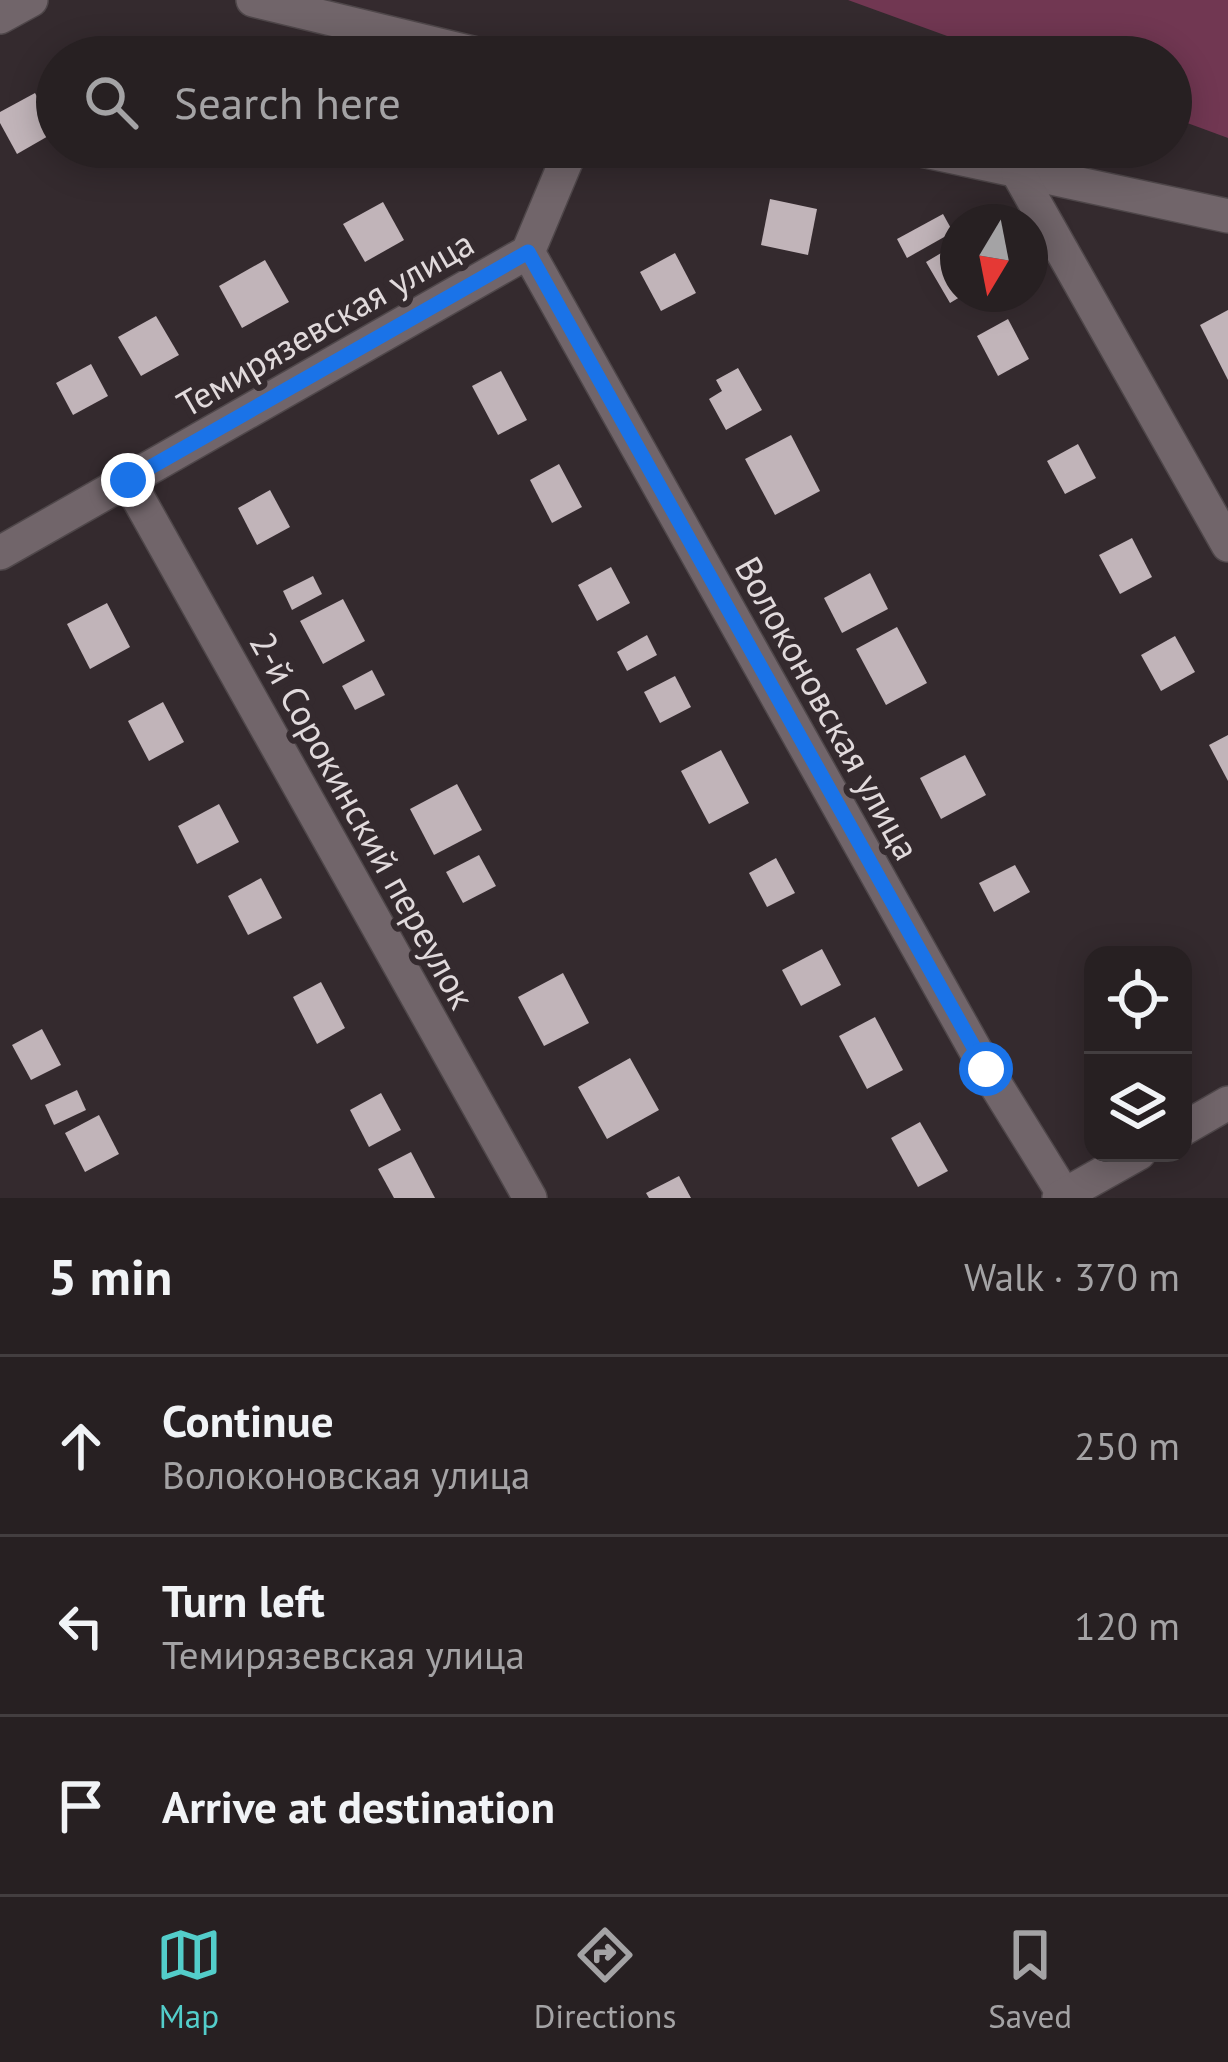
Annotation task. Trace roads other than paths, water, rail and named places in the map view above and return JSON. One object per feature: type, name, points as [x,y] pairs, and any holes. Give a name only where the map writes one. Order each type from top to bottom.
[{"type":"street","points":[[0,17],[31,0]]},
{"type":"street","points":[[253,0],[402,36]]},
{"type":"street","name":"Темирязевская улица","points":[[0,553],[528,252],[563,168]]},
{"type":"street","points":[[997,168],[1228,216]]},
{"type":"street","points":[[1018,173],[1228,545]]},
{"type":"street","name":"Волоконовская улица","points":[[528,252],[986,1069],[1063,1197]]},
{"type":"street","name":"2-й Сорокинский переулок","points":[[128,480],[530,1198]]},
{"type":"street","points":[[1192,1124],[1228,1103]]},
{"type":"street","points":[[1063,1197],[1123,1162]]}]
